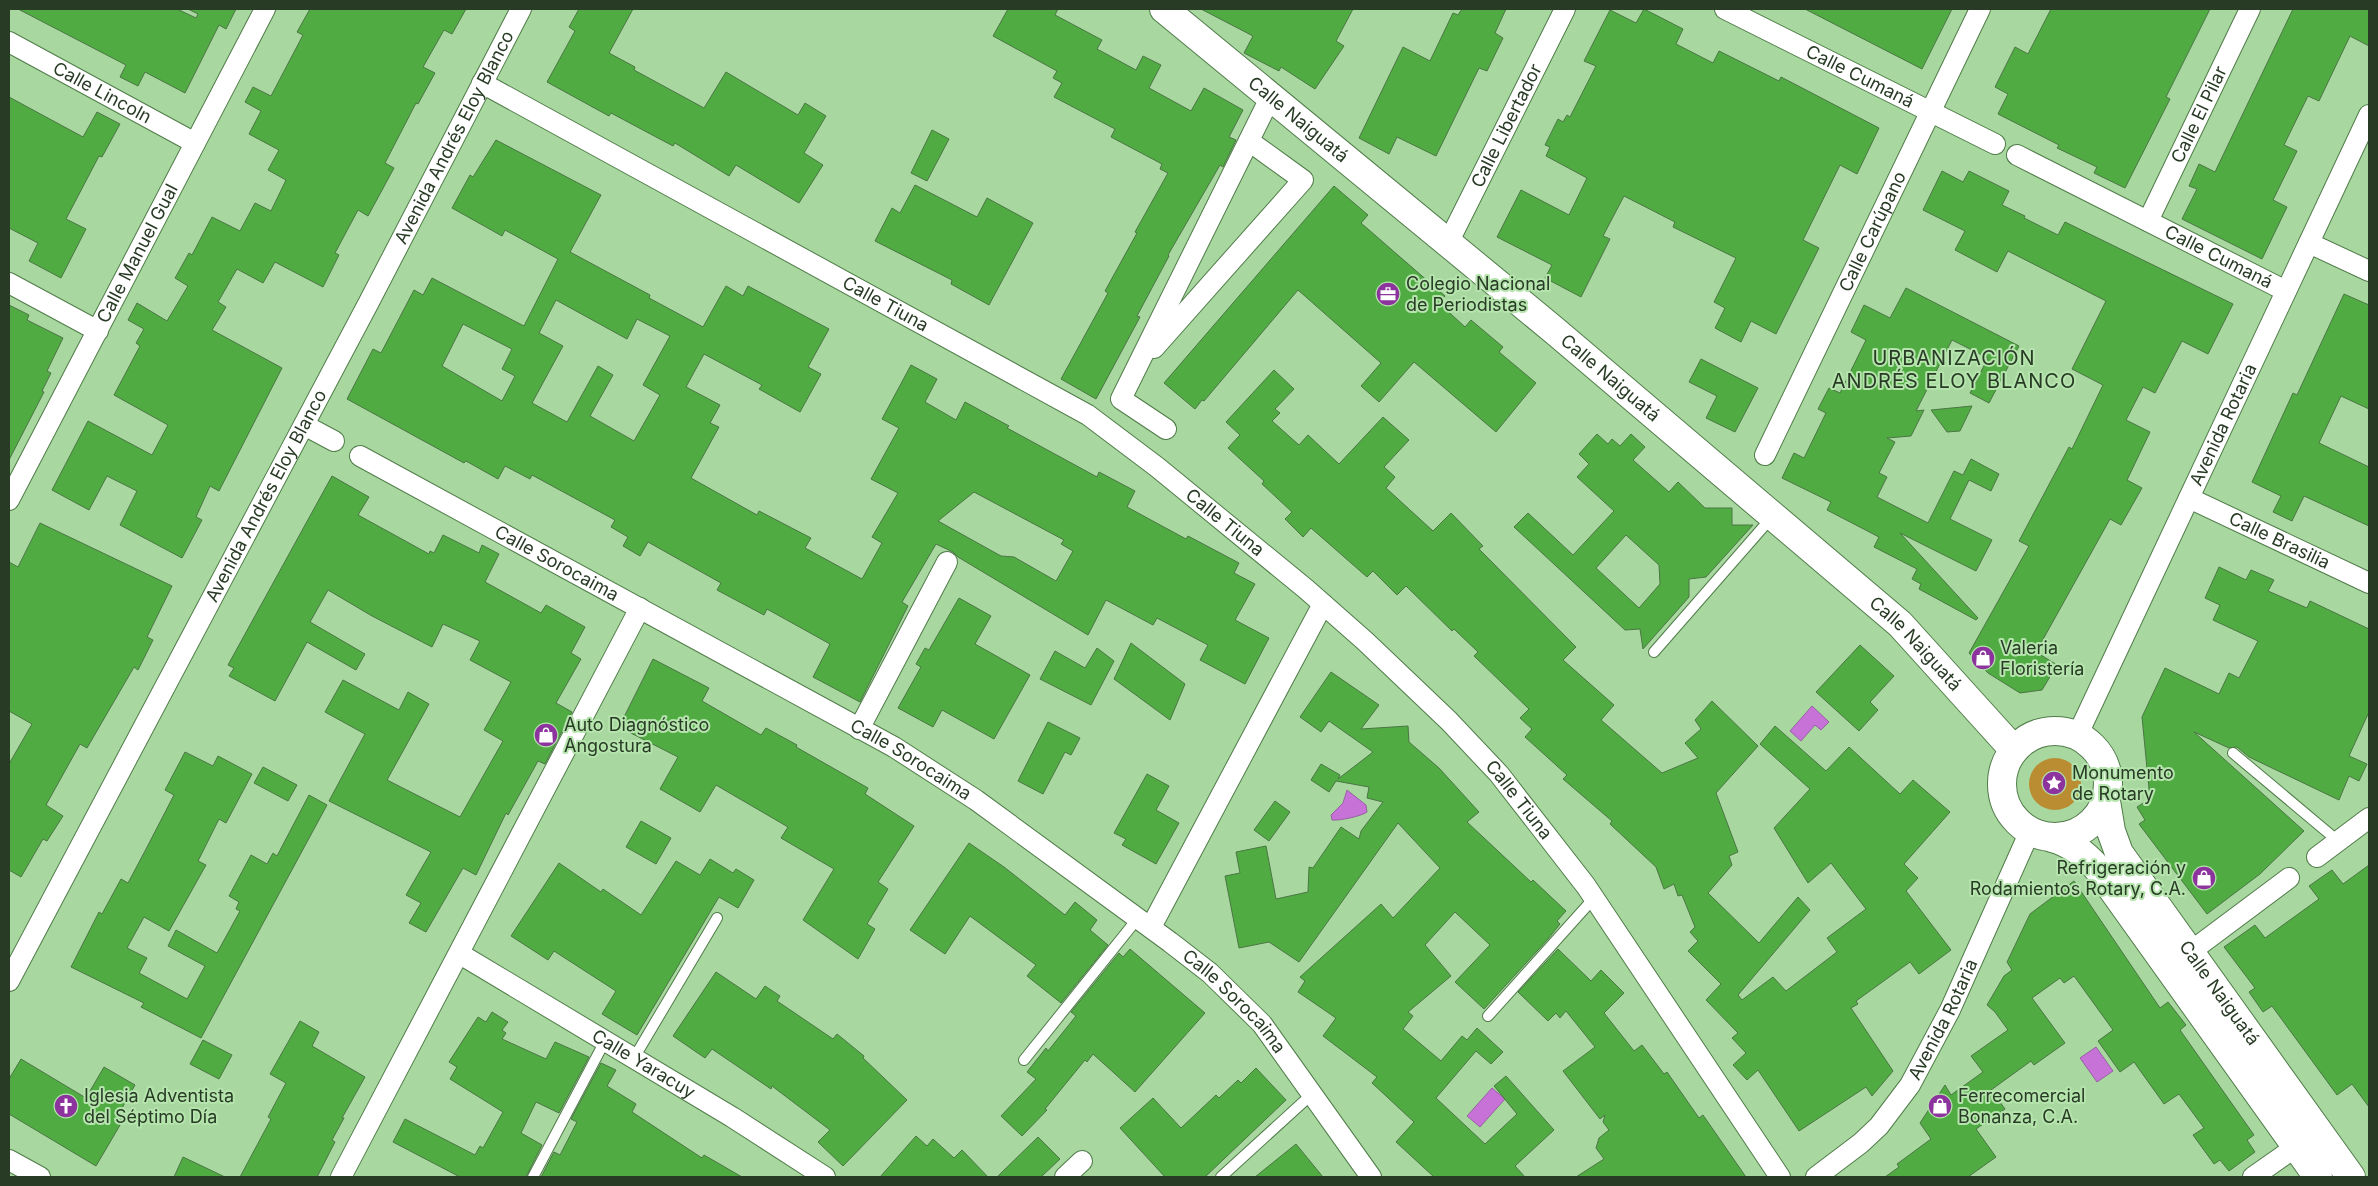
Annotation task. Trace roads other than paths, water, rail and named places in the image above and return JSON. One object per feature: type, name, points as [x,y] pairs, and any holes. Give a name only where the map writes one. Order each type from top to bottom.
[{"type":"street","name":"Calle Manuel Gual","points":[[9,500],[265,9]]},
{"type":"street","name":"Avenida Andrés Eloy Blanco","points":[[9,981],[304,425],[520,9]]},
{"type":"street","name":"Calle Libertador","points":[[1448,243],[1565,9]]},
{"type":"street","name":"Calle Cumaná","points":[[1725,9],[1995,144]]},
{"type":"street","name":"Calle Carúpano","points":[[1765,455],[1980,9]]},
{"type":"street","name":"Calle El Pilar","points":[[2148,221],[2250,9]]},
{"type":"street","name":"Calle Naiguatá","points":[[1168,10],[1900,624],[2014,750]]},
{"type":"street","name":"Calle Lincoln","points":[[9,42],[195,143]]},
{"type":"street","name":"Calle Tiuna","points":[[482,84],[844,280],[1088,415],[1158,467],[1323,604],[1449,721],[1499,774],[1594,898],[1780,1177]]},
{"type":"street","points":[[1166,430],[1121,399],[1272,96]]},
{"type":"street","name":"Avenida Rotaria","points":[[2077,736],[2369,115]]},
{"type":"street","points":[[1136,368],[1303,180],[1249,142]]},
{"type":"street","name":"Calle Cumaná","points":[[2017,155],[2286,291]]},
{"type":"street","points":[[2309,243],[2369,271]]},
{"type":"street","points":[[9,284],[98,331]]},
{"type":"street","points":[[304,425],[334,441]]},
{"type":"street","name":"Calle Sorocaima","points":[[360,456],[640,608],[933,771],[1144,923],[1210,973],[1262,1024],[1371,1177]]},
{"type":"street","name":"Calle Brasilia","points":[[2189,498],[2369,583]]},
{"type":"street","points":[[859,729],[947,562]]},
{"type":"street","points":[[1144,923],[1323,604]]},
{"type":"street","points":[[341,1177],[460,954],[640,608]]},
{"type":"street","points":[[2057,730],[2077,736],[2094,748],[2102,760],[2107,773],[2106,801],[2100,813],[2091,824],[2079,832],[2041,834],[2015,820],[2007,808],[2002,795],[2004,767],[2014,750],[2030,736],[2043,731],[2057,730]]},
{"type":"street","name":"Calle Naiguatá","points":[[2106,801],[2115,846],[2351,1177]]},
{"type":"street","points":[[2317,857],[2369,818]]},
{"type":"street","name":"Calle Naiguatá","points":[[2041,834],[2081,852],[2098,869],[2318,1177]]},
{"type":"street","name":"Avenida Rotaria","points":[[1816,1177],[1861,1143],[1879,1126],[1910,1085],[2041,834]]},
{"type":"street","points":[[2190,952],[2289,878]]},
{"type":"street","name":"Calle Yaracuy","points":[[460,954],[634,1058],[824,1177]]},
{"type":"street","points":[[2253,1177],[2318,1131]]},
{"type":"street","points":[[9,1160],[40,1177]]},
{"type":"street","points":[[1065,1177],[1082,1161]]},
{"type":"lane","points":[[1654,652],[1773,516]]},
{"type":"lane","points":[[2233,753],[2338,841]]},
{"type":"lane","points":[[1488,1016],[1594,898]]},
{"type":"lane","points":[[634,1058],[717,918]]},
{"type":"lane","points":[[1024,1060],[1144,923]]},
{"type":"lane","points":[[533,1177],[605,1041]]},
{"type":"lane","points":[[1222,1177],[1312,1094]]},
{"type":"place","name":"Colegio Nacional de Periodistas","points":[[1388,294]]},
{"type":"place","name":"Valeria Floristería","points":[[1983,658]]},
{"type":"place","name":"Auto Diagnóstico Angostura","points":[[546,735]]},
{"type":"place","name":"Monumento de Rotary","points":[[2054,783]]},
{"type":"place","name":"Refrigeración y Rodamientos Rotary, C.A.","points":[[2204,878]]},
{"type":"place","name":"Iglesia Adventista del Séptimo Día","points":[[66,1106]]},
{"type":"place","name":"Ferrecomercial Bonanza, C.A.","points":[[1940,1106]]},
{"type":"district","name":"URBANIZACIÓN ANDRÉS ELOY BLANCO","points":[[1954,370]]}]
